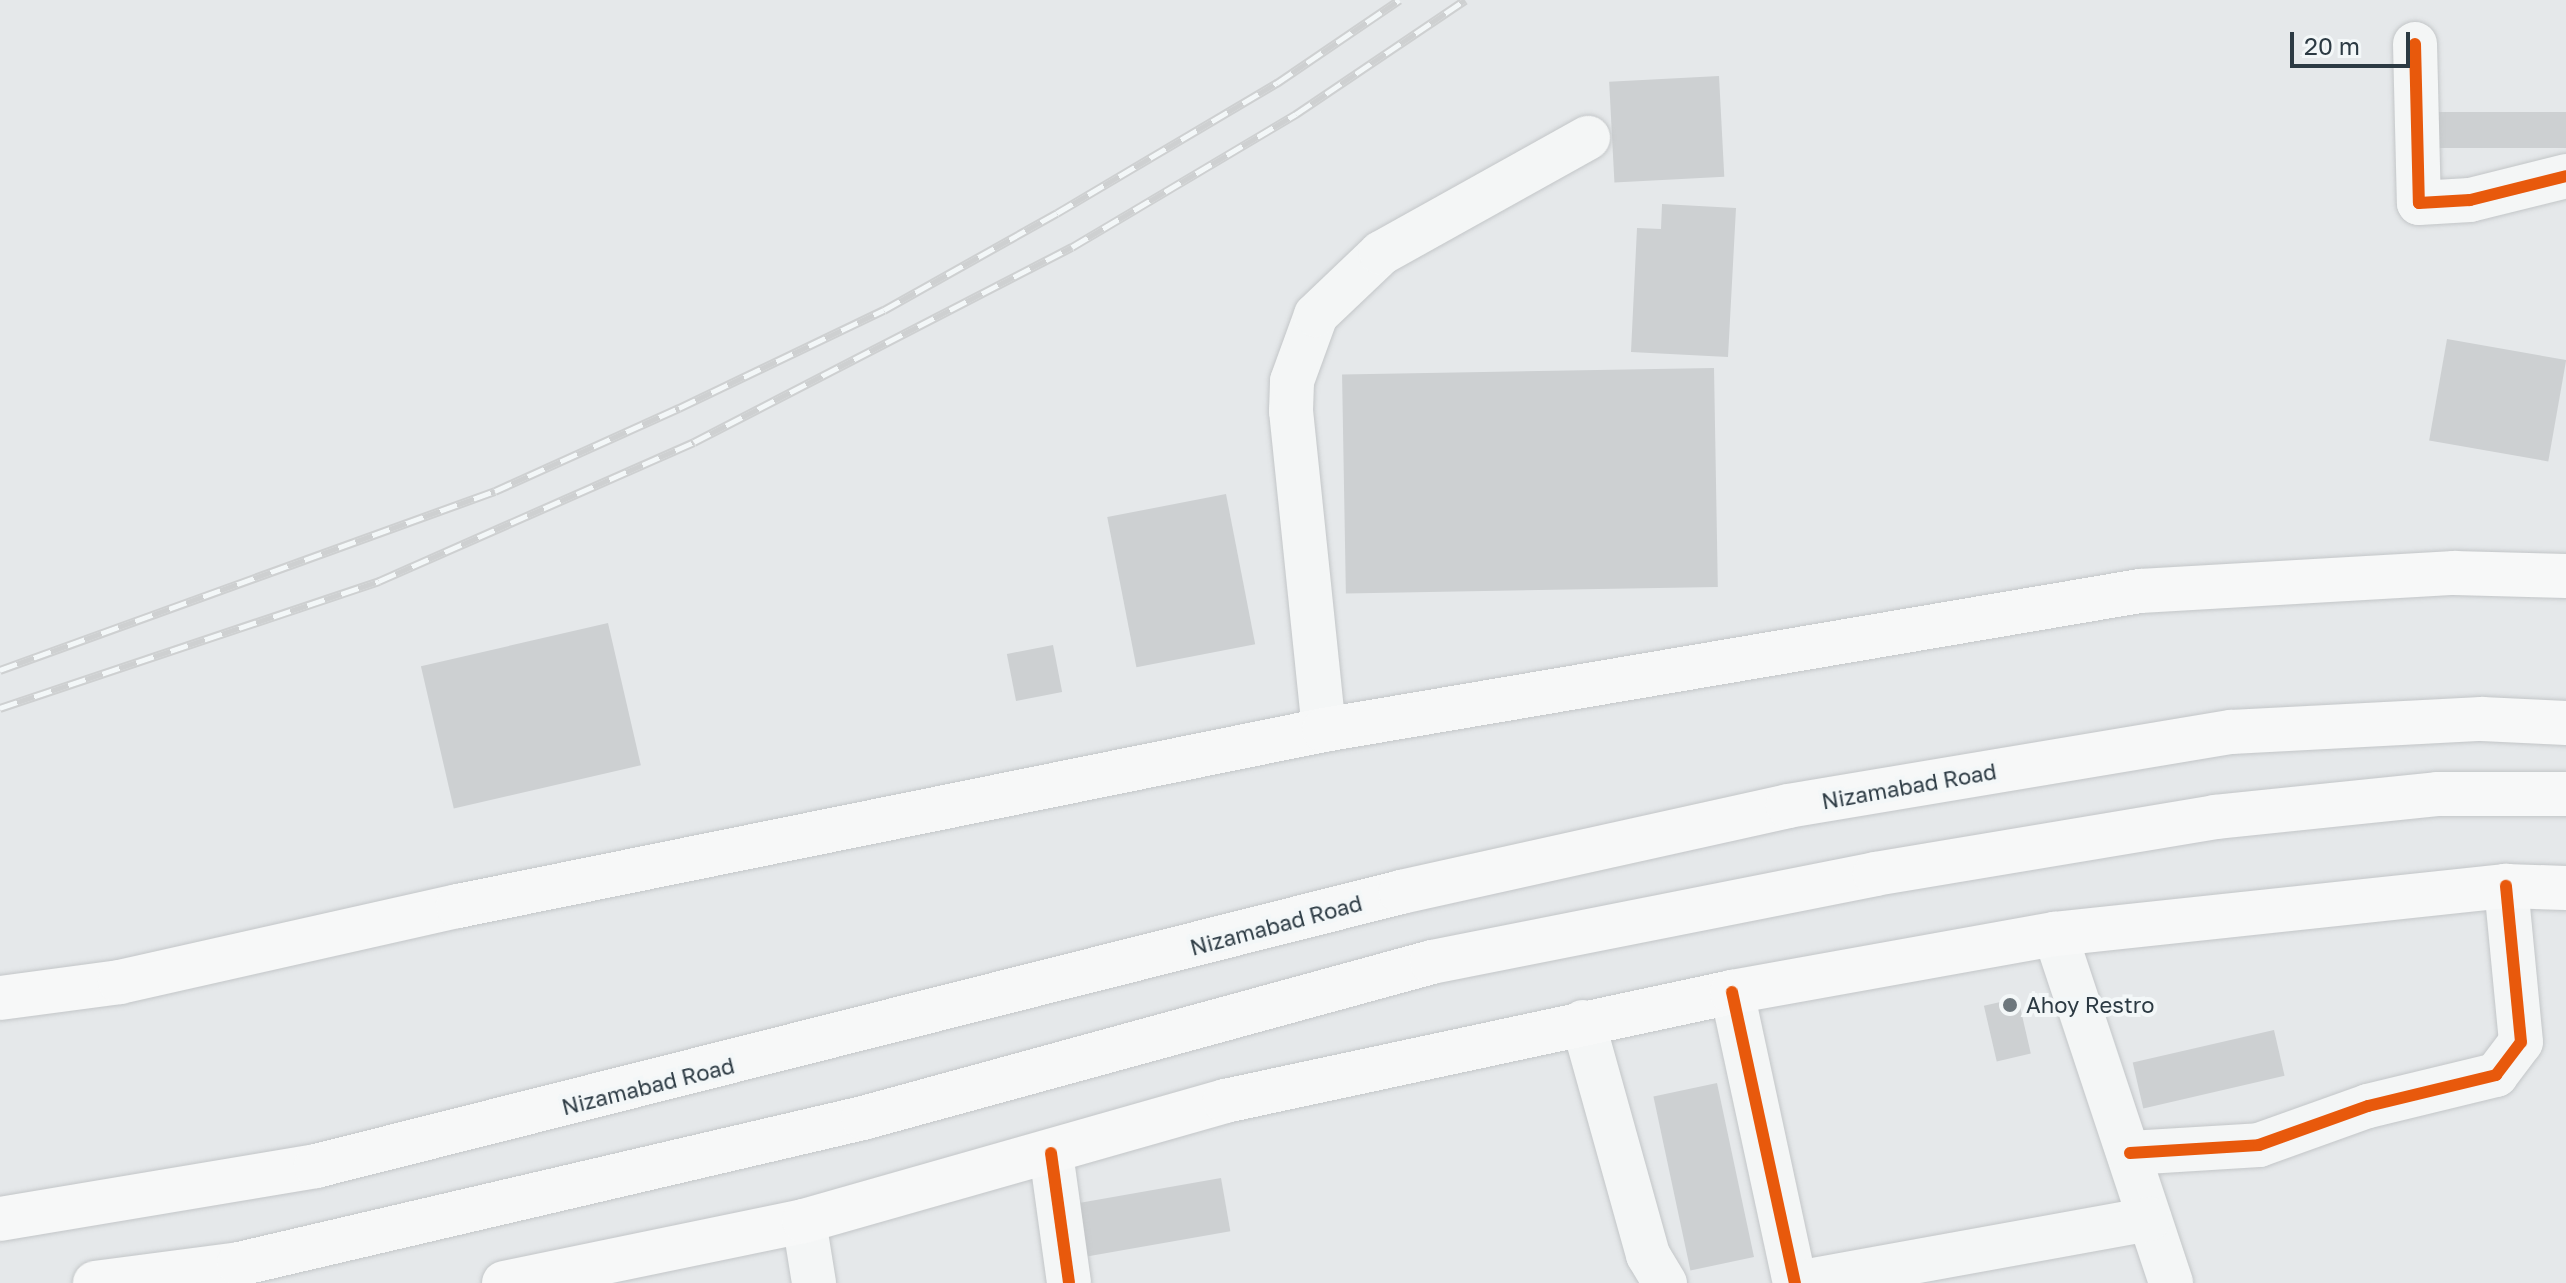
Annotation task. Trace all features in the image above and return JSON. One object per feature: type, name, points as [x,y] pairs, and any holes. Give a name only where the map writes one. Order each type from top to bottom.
[{"type":"main road","points":[[0,998],[120,982],[1324,730],[2140,591],[2454,573],[2566,576]]},
{"type":"main road","name":"Nizamabad Road","points":[[0,1219],[316,1166],[1401,892],[1788,806],[2231,732],[2482,719],[2566,723]]},
{"type":"main road","points":[[95,1283],[254,1261],[863,1118],[1432,962],[1829,883],[2215,817],[2437,794],[2566,794]]},
{"type":"main road","points":[[504,1283],[804,1221],[1225,1101],[1732,992],[2055,934],[2506,886],[2566,888]]},
{"type":"street","points":[[2415,44],[2419,203],[2470,200],[2566,176]]},
{"type":"street","points":[[1324,730],[1291,411],[1292,381],[1316,315],[1381,253],[1588,138]]},
{"type":"street","points":[[2130,1153],[2259,1145],[2368,1106],[2496,1075],[2521,1042],[2506,886]]},
{"type":"street","points":[[2055,934],[2171,1283]]},
{"type":"street","points":[[1732,992],[1796,1283],[2149,1219]]},
{"type":"street","points":[[1583,1022],[1648,1255],[1665,1283]]},
{"type":"street","points":[[1051,1153],[1069,1283]]},
{"type":"street","points":[[804,1221],[814,1283]]},
{"type":"building","points":[[1719,76],[1724,177],[1614,183],[1609,82]]},
{"type":"building","points":[[2430,112],[2566,112],[2566,148],[2430,148]]},
{"type":"building","points":[[1662,204],[1736,208],[1728,357],[1631,352],[1637,228],[1661,229]]},
{"type":"building","points":[[2447,339],[2566,360],[2548,461],[2429,440]]},
{"type":"building","points":[[1714,368],[1718,587],[1346,593],[1342,374]]},
{"type":"building","points":[[1226,494],[1255,644],[1136,667],[1107,517]]},
{"type":"building","points":[[608,623],[641,765],[454,808],[421,666]]},
{"type":"building","points":[[1053,645],[1062,692],[1016,701],[1007,654]]},
{"type":"building","points":[[2018,998],[2031,1054],[1997,1061],[1984,1006]]},
{"type":"building","points":[[2274,1030],[2285,1076],[2143,1108],[2133,1063]]},
{"type":"building","points":[[1717,1083],[1754,1257],[1690,1271],[1653,1097]]},
{"type":"building","points":[[1221,1178],[1230,1231],[1083,1257],[1073,1204]]},
{"type":"railway","points":[[0,670],[495,491],[884,310],[1057,213],[1277,83],[1399,0]]},
{"type":"railway","points":[[0,708],[379,581],[694,442],[1072,247],[1296,114],[1465,0]]},
{"type":"cycle path","points":[[2415,44],[2419,203],[2470,200],[2566,176]]},
{"type":"cycle path","points":[[2130,1153],[2259,1145],[2368,1106],[2496,1075],[2521,1042],[2506,886]]},
{"type":"cycle path","points":[[1732,992],[1795,1283]]},
{"type":"cycle path","points":[[1051,1153],[1069,1283]]},
{"type":"place","name":"Ahoy Restro","points":[[2010,1005]]}]
